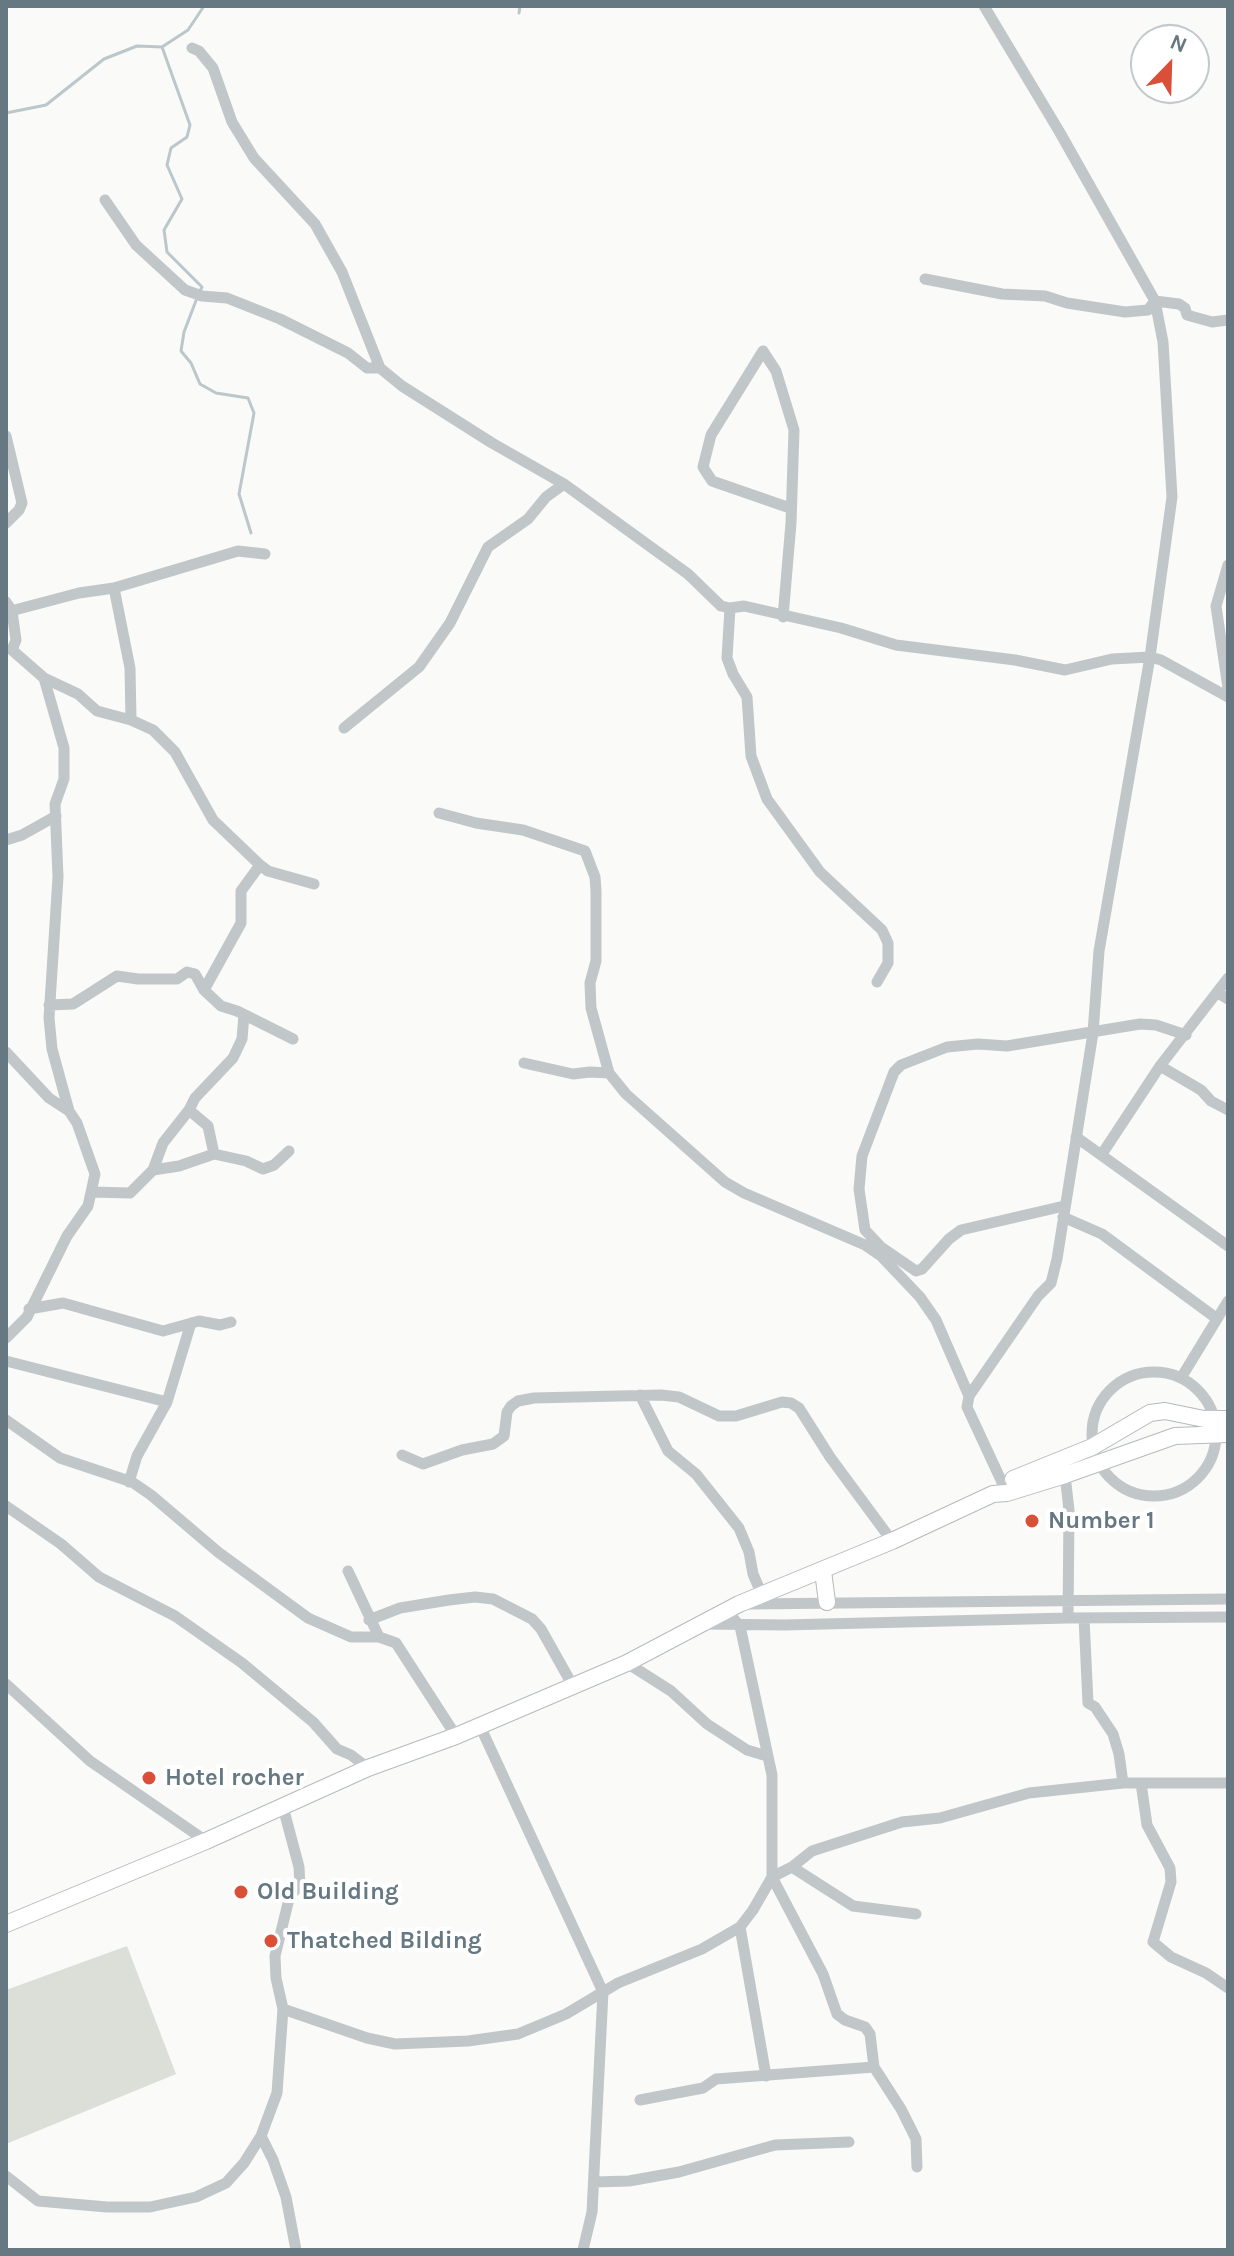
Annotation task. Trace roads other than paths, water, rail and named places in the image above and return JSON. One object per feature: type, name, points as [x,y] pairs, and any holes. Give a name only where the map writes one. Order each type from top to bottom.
[{"type":"highway","points":[[6,1924],[206,1841],[368,1768],[456,1736],[627,1663],[732,1607],[892,1541],[1092,1447],[1156,1411],[1222,1427]]},
{"type":"highway","points":[[1172,1413],[1175,1436]]},
{"type":"highway","points":[[1139,1418],[1138,1426],[1145,1445]]},
{"type":"highway","points":[[1001,1490],[1065,1475],[1175,1436],[1222,1427]]},
{"type":"highway","points":[[823,1571],[827,1602]]},
{"type":"street","points":[[984,6],[1155,301],[1163,342],[1172,499],[1150,657],[1099,951],[1093,1033],[1051,1283],[1038,1296],[969,1396],[967,1407],[1001,1490]]},
{"type":"street","points":[[192,48],[199,51],[213,68],[232,122],[254,158],[315,224],[342,272],[380,368],[402,386],[492,443],[564,484],[688,574],[715,601],[730,608],[744,606],[841,628],[896,645],[1015,660],[1065,670],[1112,659],[1150,657],[1228,697]]},
{"type":"street","points":[[105,200],[136,245],[185,290],[202,296],[227,298],[280,319],[348,353],[367,368],[380,368]]},
{"type":"street","points":[[925,279],[1002,294],[1045,296],[1067,303],[1125,312],[1148,310],[1155,301]]},
{"type":"street","points":[[1155,301],[1179,304],[1185,308],[1187,315],[1212,322],[1228,320]]},
{"type":"street","points":[[783,617],[790,508],[794,430],[776,371],[763,351],[711,435],[703,467],[712,481],[790,508]]},
{"type":"street","points":[[6,436],[22,503],[6,523]]},
{"type":"street","points":[[344,728],[419,667],[450,623],[488,547],[528,519],[546,497],[564,484]]},
{"type":"street","points":[[265,554],[238,551],[114,588],[8,609],[16,640],[12,650],[44,678],[78,694],[97,711],[131,720],[153,730],[172,748],[213,820],[260,865],[268,871],[314,884]]},
{"type":"street","points":[[1228,565],[1216,606],[1228,688]]},
{"type":"street","points":[[114,588],[130,668],[131,720]]},
{"type":"street","points":[[730,608],[727,658],[747,697],[751,756],[767,799],[820,872],[882,930],[888,943],[888,963],[877,982]]},
{"type":"street","points":[[6,1338],[24,1320],[67,1236],[89,1203],[95,1174],[91,1156],[69,1111],[52,1049],[49,1005],[58,877],[56,800],[65,775],[64,748],[44,678]]},
{"type":"street","points":[[439,813],[476,823],[523,830],[585,851],[595,877],[596,891],[596,961],[590,983],[591,1008],[609,1073],[626,1094],[725,1182],[865,1245],[881,1256],[920,1297],[936,1320],[969,1396]]},
{"type":"street","points":[[6,840],[22,835],[56,816]]},
{"type":"street","points":[[204,990],[241,923],[241,891],[260,865]]},
{"type":"street","points":[[49,1005],[73,1004],[117,976],[177,979],[187,972],[195,974],[204,990],[221,1006],[293,1039]]},
{"type":"street","points":[[1102,1154],[1160,1066],[1223,996],[1228,978]]},
{"type":"street","points":[[92,1192],[130,1193],[153,1170],[163,1143],[195,1098],[233,1058],[242,1039],[244,1015]]},
{"type":"street","points":[[1186,1035],[1156,1025],[1140,1024],[1007,1046],[978,1044],[947,1047],[901,1065],[894,1072],[862,1156],[859,1189],[865,1230],[881,1247],[916,1271],[928,1265],[949,1239],[961,1230],[1064,1212],[1102,1234],[1216,1318]]},
{"type":"street","points":[[6,1052],[49,1098],[69,1111]]},
{"type":"street","points":[[524,1063],[573,1074],[609,1073]]},
{"type":"street","points":[[1160,1066],[1228,1110]]},
{"type":"street","points":[[189,1110],[208,1126],[214,1154]]},
{"type":"street","points":[[1076,1137],[1228,1246]]},
{"type":"street","points":[[153,1170],[179,1166],[214,1154],[246,1161],[263,1169],[274,1165],[289,1151]]},
{"type":"street","points":[[1181,1378],[1228,1301]]},
{"type":"street","points":[[29,1309],[63,1303],[163,1331],[204,1321],[220,1325],[231,1322]]},
{"type":"street","points":[[129,1482],[137,1456],[167,1402],[191,1323]]},
{"type":"street","points":[[6,1361],[167,1402]]},
{"type":"street","points":[[1146,1372],[1181,1378],[1200,1392],[1222,1427],[1213,1454],[1207,1468],[1187,1488],[1160,1497],[1132,1493],[1108,1477],[1099,1463],[1092,1447],[1094,1416],[1114,1386],[1129,1377],[1146,1372]]},
{"type":"street","points":[[402,1455],[423,1464],[462,1450],[493,1444],[504,1436],[507,1412],[518,1401],[640,1395],[679,1397],[719,1416],[736,1416],[782,1402],[799,1408],[830,1457],[892,1541]]},
{"type":"street","points":[[640,1395],[668,1451],[696,1474],[739,1528],[762,1595]]},
{"type":"street","points":[[6,1420],[60,1458],[79,1462],[129,1482],[151,1495],[218,1552],[308,1618],[351,1637],[379,1637],[401,1648],[456,1736]]},
{"type":"street","points":[[1065,1475],[1068,1497],[1068,1618]]},
{"type":"street","points":[[6,1506],[61,1544],[99,1577],[175,1616],[235,1657],[293,1704],[337,1749],[368,1768]]},
{"type":"street","points":[[348,1571],[379,1637]]},
{"type":"street","points":[[369,1620],[400,1608],[475,1597],[493,1599],[532,1619],[541,1629],[573,1686]]},
{"type":"street","points":[[917,2167],[916,2139],[874,2067],[870,2034],[865,2027],[837,2014],[823,1974],[772,1877],[772,1775],[740,1626],[732,1607],[827,1602],[1016,1603],[1228,1599]]},
{"type":"street","points":[[1161,1600],[1162,1617]]},
{"type":"street","points":[[1016,1603],[1016,1620]]},
{"type":"street","points":[[699,1623],[740,1626],[1228,1617]]},
{"type":"street","points":[[1084,1618],[1088,1703],[1095,1707],[1113,1734],[1123,1783]]},
{"type":"street","points":[[627,1663],[671,1691],[720,1733],[747,1750],[767,1756]]},
{"type":"street","points":[[6,1684],[90,1761],[206,1841]]},
{"type":"street","points":[[480,1726],[603,1992],[592,2212],[583,2250]]},
{"type":"street","points":[[283,2009],[367,2038],[395,2044],[430,2044],[518,2034],[580,2008],[618,1983],[702,1949],[740,1927],[772,1877],[792,1867],[812,1851],[902,1822],[940,1818],[1058,1788],[1123,1783],[1228,1783]]},
{"type":"street","points":[[1141,1783],[1147,1825],[1170,1868],[1171,1882],[1153,1942],[1171,1957],[1206,1973],[1228,1988]]},
{"type":"street","points":[[6,2176],[38,2201],[150,2207],[196,2197],[226,2183],[244,2163],[261,2136],[277,2093],[283,2009],[275,1956],[290,1895],[300,1886],[299,1867],[283,1807]]},
{"type":"street","points":[[792,1867],[853,1906],[916,1914]]},
{"type":"street","points":[[740,1927],[766,2076]]},
{"type":"street","points":[[640,2100],[703,2088],[716,2079],[874,2067]]},
{"type":"street","points":[[261,2136],[286,2197],[296,2250]]},
{"type":"street","points":[[594,2182],[629,2181],[679,2172],[775,2145],[849,2142]]},
{"type":"waterway","points":[[6,113],[46,105],[104,59],[137,46],[162,47],[188,30],[204,6]]},
{"type":"waterway","points":[[519,13],[520,6]]},
{"type":"waterway","points":[[162,47],[190,125],[187,137],[171,148],[167,165],[182,199],[164,230],[167,252],[202,287],[200,291]]},
{"type":"waterway","points":[[197,298],[184,332],[181,351],[191,363],[200,384],[216,393],[248,398],[254,413],[239,494],[251,533]]},
{"type":"place","name":"Number 1","points":[[1032,1521]]},
{"type":"place","name":"Hotel rocher","points":[[149,1778]]},
{"type":"place","name":"Old Building","points":[[241,1892]]},
{"type":"place","name":"Thatched Bilding","points":[[271,1941]]}]
